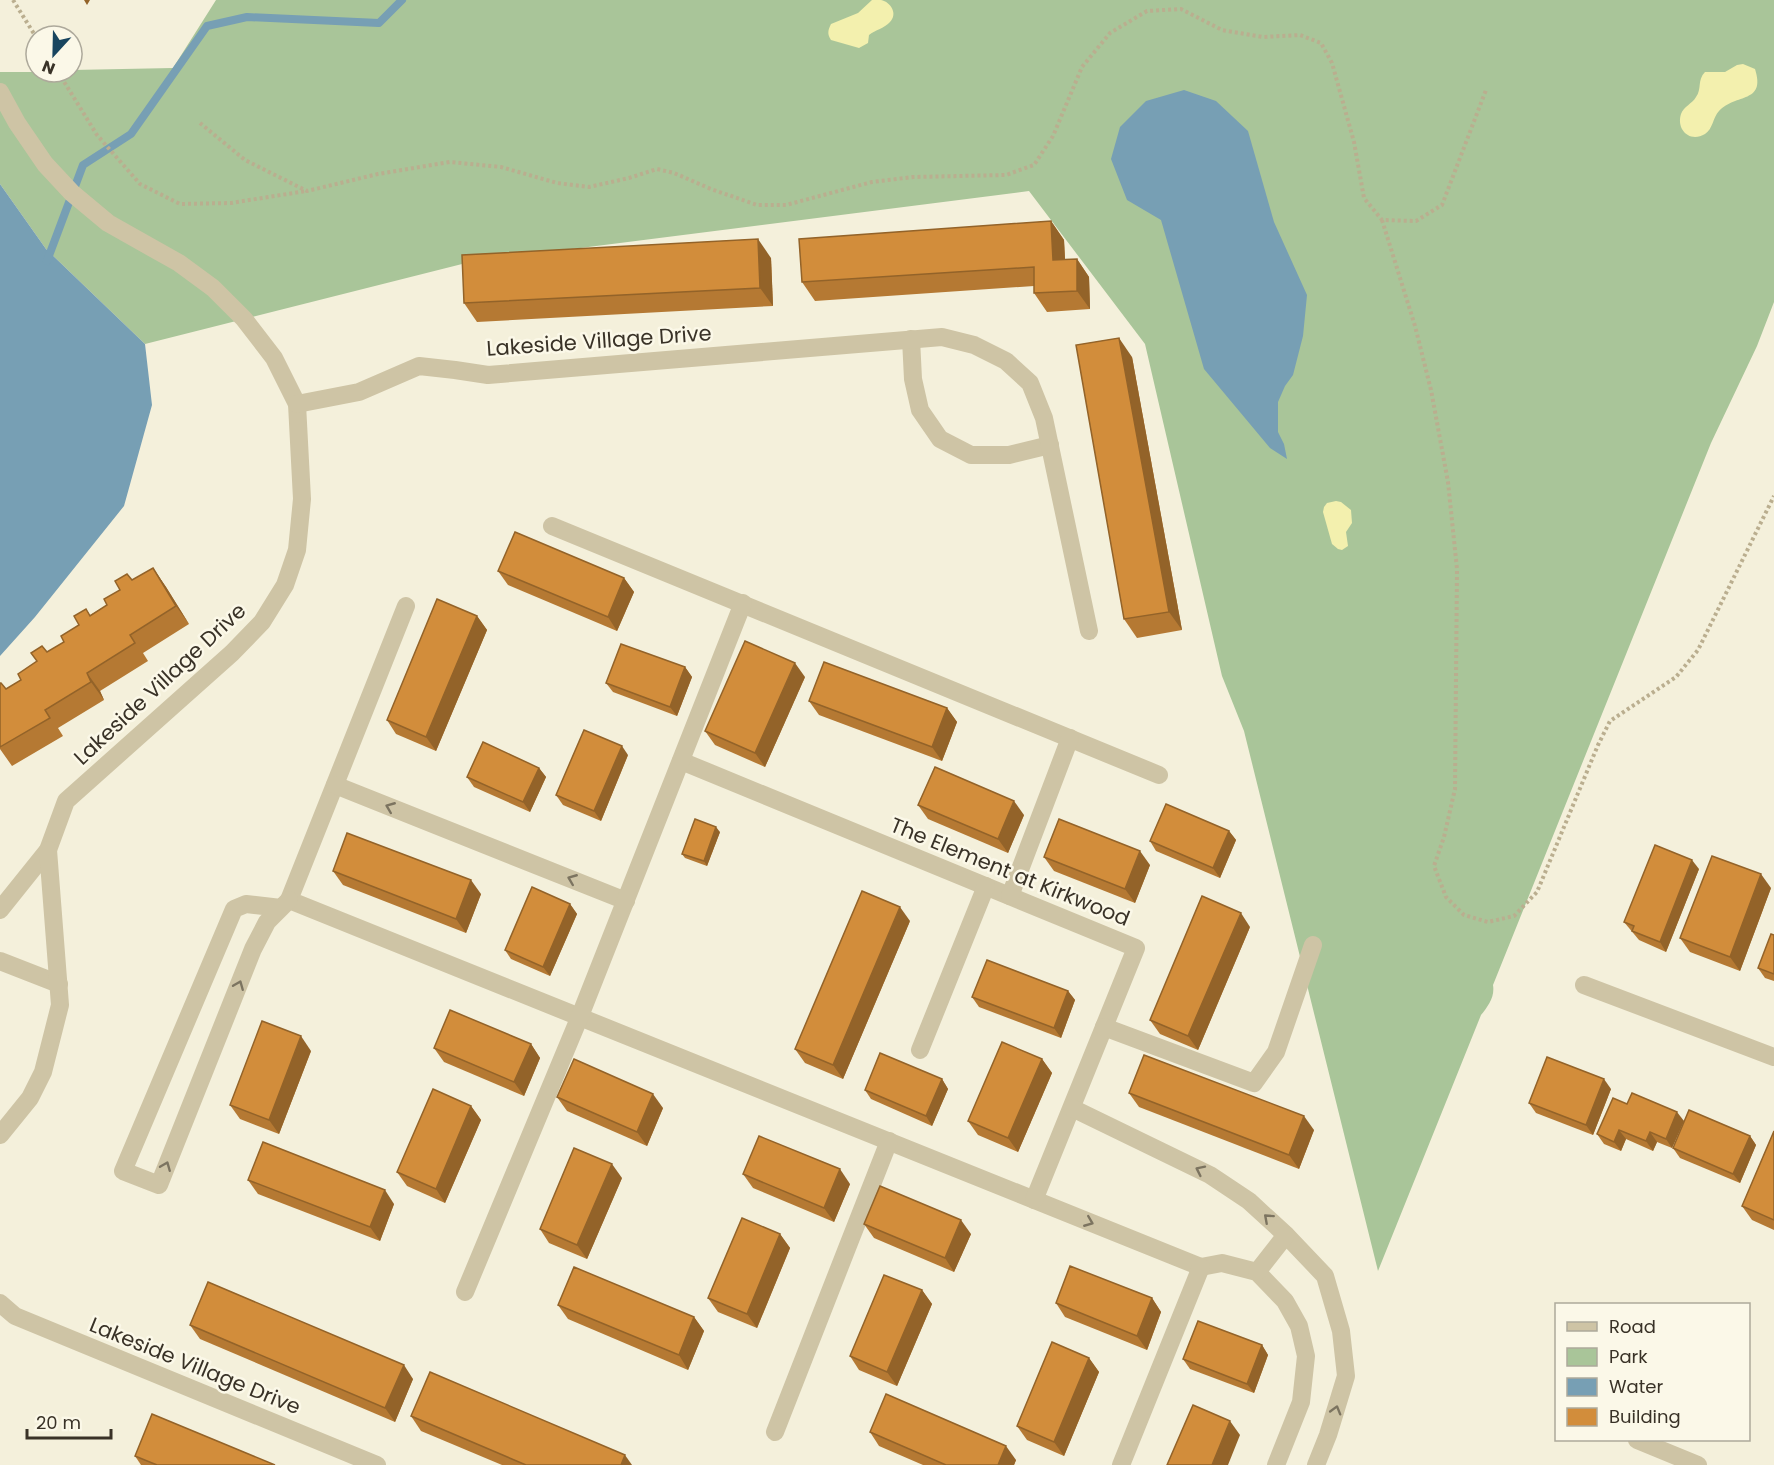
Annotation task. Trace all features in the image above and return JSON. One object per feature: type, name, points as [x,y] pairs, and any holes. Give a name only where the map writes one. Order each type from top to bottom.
[{"type":"street","name":"Lakeside Village Drive","points":[[0,92],[17,123],[45,164],[72,193],[108,223],[179,263],[213,288],[244,319],[274,358],[297,404],[302,499],[297,550],[285,585],[262,622],[232,653],[66,801],[48,850],[0,910]]},
{"type":"street","name":"Lakeside Village Drive","points":[[297,404],[360,392],[419,366],[488,375],[942,337],[974,345],[1006,361],[1030,383],[1044,418],[1089,631]]},
{"type":"street","points":[[911,339],[913,380],[920,410],[940,439],[972,455],[1009,455],[1050,445]]},
{"type":"street","points":[[552,526],[1159,775]]},
{"type":"street","points":[[465,1292],[580,1017],[743,603]]},
{"type":"street","points":[[405,606],[285,904],[267,922],[253,950],[159,1185],[123,1171],[234,909],[246,903],[285,904],[580,1017],[1201,1267],[1222,1263],[1257,1272],[1285,1301],[1299,1326],[1306,1356],[1301,1402],[1276,1465]]},
{"type":"street","points":[[1010,896],[1070,738]]},
{"type":"street","name":"The Element at Kirkwood","points":[[681,761],[1136,948],[1035,1200]]},
{"type":"street","points":[[334,785],[626,901]]},
{"type":"street","name":"Lakeside Village Drive","points":[[0,1135],[30,1098],[43,1072],[60,1005],[48,850]]},
{"type":"street","points":[[920,1050],[986,886]]},
{"type":"street","points":[[1104,1027],[1254,1083],[1276,1052],[1313,945]]},
{"type":"street","points":[[0,961],[59,984]]},
{"type":"street","points":[[1584,985],[1774,1057]]},
{"type":"street","points":[[1072,1108],[1210,1175],[1249,1201],[1286,1234],[1325,1276],[1341,1331],[1346,1376],[1316,1465]]},
{"type":"street","points":[[776,1432],[889,1141]]},
{"type":"street","points":[[1257,1272],[1286,1234]]},
{"type":"street","points":[[1121,1465],[1201,1267]]},
{"type":"street","name":"Lakeside Village Drive","points":[[0,1303],[15,1316],[376,1465]]},
{"type":"street","points":[[1638,1441],[1663,1458],[1698,1465]]},
{"type":"path","points":[[13,0],[28,24]]},
{"type":"path","points":[[65,84],[97,135],[140,184],[180,204],[231,203],[307,191],[378,174],[450,162],[501,167],[557,183],[589,187],[657,169],[674,173],[757,205],[786,205],[872,182],[913,177],[1006,175],[1034,165],[1053,136],[1082,67],[1110,33],[1147,11],[1180,9],[1222,30],[1263,37],[1300,35],[1321,44],[1332,63],[1354,142],[1364,198],[1382,220],[1415,326],[1431,390],[1448,482],[1456,569],[1455,789],[1444,837],[1434,866],[1446,897],[1464,915],[1488,922],[1514,916],[1537,892],[1610,721],[1676,677],[1698,650],[1774,496]]},
{"type":"path","points":[[1382,220],[1416,221],[1442,205],[1486,90]]},
{"type":"path","points":[[200,123],[245,160],[307,191]]},
{"type":"green space","points":[[216,0],[1774,0],[1774,302],[1757,346],[1711,443],[1493,985],[1492,997],[1481,1015],[1378,1271],[1244,731],[1222,676],[1145,344],[1029,191],[470,262],[145,344],[46,249],[0,184],[0,72],[24,72],[24,84],[84,84],[84,70],[173,68]]},
{"type":"sand","points":[[872,0],[885,1],[890,6],[893,15],[888,24],[869,35],[868,43],[859,48],[831,40],[828,32],[831,24],[858,13]]},
{"type":"sand","points":[[1743,64],[1755,69],[1757,80],[1753,93],[1726,105],[1715,116],[1710,129],[1705,134],[1689,136],[1682,130],[1681,114],[1698,94],[1701,78],[1705,72],[1725,72]]},
{"type":"sand","points":[[1336,501],[1351,510],[1352,523],[1346,532],[1348,546],[1342,550],[1332,544],[1323,512],[1327,503]]},
{"type":"water","points":[[1184,90],[1216,101],[1248,131],[1274,222],[1307,295],[1303,336],[1293,375],[1278,402],[1278,432],[1284,444],[1287,459],[1270,448],[1204,369],[1161,220],[1127,200],[1111,159],[1120,127],[1146,101]]},
{"type":"water","points":[[0,184],[46,249],[145,344],[152,405],[124,506],[35,617],[0,656]]},
{"type":"building","points":[[1051,221],[1053,260],[1077,259],[1077,291],[1034,293],[1034,267],[802,282],[799,239]]},
{"type":"building","points":[[758,239],[760,288],[464,303],[462,255]]},
{"type":"building","points":[[1119,338],[1169,612],[1124,619],[1076,345]]},
{"type":"building","points":[[515,532],[624,578],[608,617],[498,571]]},
{"type":"building","points":[[153,568],[176,606],[130,635],[135,643],[87,673],[91,682],[45,710],[50,718],[0,747],[0,683],[6,689],[21,680],[18,674],[37,661],[31,653],[42,646],[47,652],[64,642],[61,636],[79,625],[74,616],[86,609],[90,616],[107,605],[104,599],[120,590],[115,581],[127,574],[132,580]]},
{"type":"building","points":[[437,599],[477,616],[426,737],[387,720]]},
{"type":"building","points":[[745,641],[795,663],[755,753],[705,731]]},
{"type":"building","points":[[621,644],[685,667],[670,707],[606,683]]},
{"type":"building","points":[[824,662],[947,708],[932,747],[809,701]]},
{"type":"building","points":[[584,730],[622,746],[594,811],[556,795]]},
{"type":"building","points":[[483,742],[539,768],[523,802],[467,777]]},
{"type":"building","points":[[935,767],[1014,801],[998,839],[918,805]]},
{"type":"building","points":[[1166,804],[1229,831],[1213,868],[1150,841]]},
{"type":"building","points":[[695,819],[716,827],[704,861],[682,854]]},
{"type":"building","points":[[1059,819],[1140,851],[1125,889],[1044,857]]},
{"type":"building","points":[[347,833],[471,880],[456,919],[333,871]]},
{"type":"building","points":[[1655,845],[1692,860],[1660,942],[1632,931],[1634,926],[1624,922]]},
{"type":"building","points":[[1712,856],[1761,874],[1730,957],[1680,938]]},
{"type":"building","points":[[532,887],[570,904],[543,967],[505,950]]},
{"type":"building","points":[[862,891],[900,907],[833,1065],[795,1049]]},
{"type":"building","points":[[1202,896],[1241,913],[1188,1036],[1150,1020]]},
{"type":"building","points":[[1771,934],[1774,935],[1774,974],[1758,968]]},
{"type":"building","points":[[987,960],[1068,991],[1054,1028],[972,997]]},
{"type":"building","points":[[450,1010],[531,1044],[514,1082],[434,1048]]},
{"type":"building","points":[[262,1021],[301,1036],[269,1120],[230,1105]]},
{"type":"building","points":[[1002,1042],[1042,1059],[1008,1138],[968,1121]]},
{"type":"building","points":[[880,1053],[942,1079],[926,1116],[865,1090]]},
{"type":"building","points":[[1144,1055],[1304,1116],[1289,1155],[1129,1093]]},
{"type":"building","points":[[1547,1057],[1604,1079],[1586,1125],[1529,1103]]},
{"type":"building","points":[[574,1059],[653,1094],[637,1132],[557,1097]]},
{"type":"building","points":[[433,1089],[471,1106],[436,1189],[397,1172]]},
{"type":"building","points":[[1632,1093],[1677,1112],[1666,1139],[1650,1132],[1646,1141],[1619,1130],[1614,1142],[1597,1134],[1613,1098],[1627,1104]]},
{"type":"building","points":[[1689,1110],[1750,1136],[1733,1174],[1673,1148]]},
{"type":"building","points":[[1774,1131],[1774,1220],[1742,1206]]},
{"type":"building","points":[[759,1136],[840,1169],[824,1208],[743,1174]]},
{"type":"building","points":[[263,1142],[385,1190],[370,1227],[248,1180]]},
{"type":"building","points":[[574,1148],[612,1164],[577,1245],[540,1229]]},
{"type":"building","points":[[880,1186],[961,1220],[945,1258],[864,1224]]},
{"type":"building","points":[[742,1218],[780,1234],[747,1314],[708,1298]]},
{"type":"building","points":[[1070,1266],[1152,1298],[1137,1336],[1056,1303]]},
{"type":"building","points":[[574,1267],[694,1317],[679,1355],[558,1305]]},
{"type":"building","points":[[884,1275],[922,1290],[887,1372],[850,1356]]},
{"type":"building","points":[[208,1282],[404,1365],[385,1408],[190,1325]]},
{"type":"building","points":[[1198,1321],[1262,1345],[1247,1384],[1183,1359]]},
{"type":"building","points":[[1052,1342],[1089,1358],[1054,1442],[1017,1426]]},
{"type":"building","points":[[430,1372],[625,1455],[621,1465],[526,1465],[411,1416]]},
{"type":"building","points":[[886,1394],[1006,1446],[998,1465],[946,1465],[870,1432]]},
{"type":"building","points":[[1193,1405],[1230,1421],[1212,1465],[1167,1465]]},
{"type":"building","points":[[152,1414],[275,1465],[157,1465],[135,1456]]},
{"type":"waterway","points":[[47,261],[83,165],[131,134],[207,26],[247,17],[379,23],[402,0]]}]
